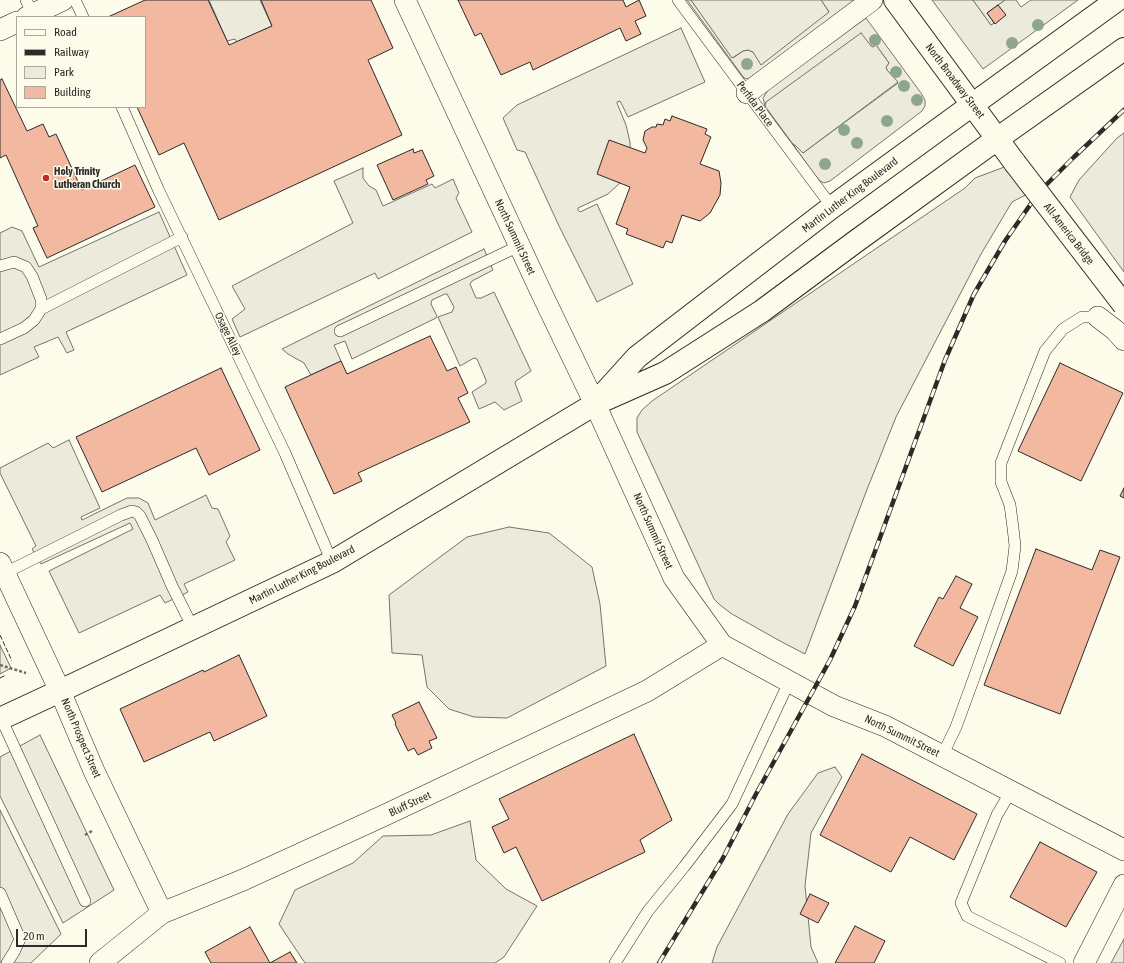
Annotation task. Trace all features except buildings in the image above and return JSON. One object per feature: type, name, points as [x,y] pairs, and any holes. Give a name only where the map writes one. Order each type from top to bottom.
[{"type":"main road","name":"North Broadway Street","points":[[895,0],[998,139],[1014,163]]},
{"type":"main road","name":"Martin Luther King Boulevard","points":[[595,404],[637,357],[832,208],[1117,0]]},
{"type":"main road","name":"Martin Luther King Boulevard","points":[[1,718],[332,562],[595,404],[665,373],[762,311],[855,242],[1124,49]]},
{"type":"main road","name":"All-America Bridge","points":[[1014,163],[1124,305]]},
{"type":"street","points":[[26,13],[63,0]]},
{"type":"street","name":"North Summit Street","points":[[405,0],[595,404],[674,578],[722,645],[834,706],[885,726],[1124,850]]},
{"type":"street","points":[[747,93],[872,0]]},
{"type":"street","points":[[0,30],[16,20]]},
{"type":"street","points":[[1098,317],[1116,330],[1124,340]]},
{"type":"street","name":"North Prospect Street","points":[[2,568],[60,691],[94,771],[162,914]]},
{"type":"street","name":"Bluff Street","points":[[100,963],[162,914],[243,880],[383,816],[640,695],[722,645]]},
{"type":"street","points":[[1084,963],[1124,885]]},
{"type":"lane","points":[[75,0],[83,16]]},
{"type":"lane","name":"Perfida Place","points":[[678,0],[832,208]]},
{"type":"lane","name":"Osage Alley","points":[[122,108],[159,191],[285,453],[332,562]]},
{"type":"lane","points":[[0,339],[24,328],[34,320],[41,310],[182,238]]},
{"type":"lane","points":[[340,330],[520,246]]},
{"type":"lane","points":[[0,266],[14,262],[26,267],[32,276],[41,299],[41,310]]},
{"type":"lane","points":[[942,756],[956,727],[976,675],[1012,571],[1015,546],[1010,505],[1001,482],[1001,463],[1045,351],[1063,329],[1082,317],[1098,317]]},
{"type":"lane","points":[[2,568],[121,515],[132,511],[136,512],[140,516],[146,528],[193,628]]},
{"type":"lane","points":[[615,963],[648,911],[732,804],[789,682]]},
{"type":"lane","points":[[1,718],[85,901]]},
{"type":"lane","points":[[1011,791],[997,815],[961,903],[967,916],[1060,963]]},
{"type":"lane","points":[[0,893],[20,939],[7,963]]},
{"type":"path","points":[[85,835],[92,831]]},
{"type":"green space","points":[[687,0],[691,0],[733,58],[743,51],[748,50],[753,52],[829,12],[821,0],[853,0],[855,3],[748,79],[744,78]]},
{"type":"green space","points":[[932,0],[973,0],[991,25],[994,23],[987,13],[1005,0],[1016,0],[1021,7],[1031,0],[1078,0],[983,69]]},
{"type":"green space","points":[[866,18],[921,93],[925,100],[925,106],[922,111],[830,181],[824,183],[814,174],[792,143],[803,153],[898,83],[887,70],[886,67],[889,63],[876,45],[873,47],[871,46],[766,102],[765,106],[763,98],[768,90]]},
{"type":"green space","points":[[1124,133],[1124,272],[1070,197],[1079,180],[1117,138]]},
{"type":"green space","points":[[1015,163],[1035,190],[1012,202],[981,254],[896,417],[805,654],[732,614],[714,599],[637,432],[637,418],[642,410],[652,401],[965,188],[975,178]]},
{"type":"green space","points":[[509,527],[549,533],[592,567],[600,604],[606,666],[507,718],[474,717],[449,709],[427,687],[422,655],[392,653],[389,595],[467,537]]},
{"type":"green space","points":[[0,645],[11,668],[0,674]]},
{"type":"green space","points":[[835,767],[842,777],[811,833],[805,886],[811,947],[818,963],[712,963],[717,947],[788,814],[818,773]]},
{"type":"green space","points":[[470,821],[476,860],[506,889],[537,906],[504,957],[495,963],[305,963],[279,924],[295,890],[353,863],[383,836],[431,835]]},
{"type":"shaded area","points":[[209,0],[260,0],[272,26],[237,42],[235,39],[227,41]]},
{"type":"shaded area","points":[[691,0],[821,0],[829,12],[761,65],[753,52],[748,50],[743,51],[732,58]]},
{"type":"shaded area","points":[[973,0],[1005,0],[987,13],[994,23],[991,25]]},
{"type":"shaded area","points":[[681,28],[705,82],[628,117],[620,101],[617,102],[626,125],[630,142],[630,155],[620,183],[608,194],[578,208],[580,212],[597,204],[633,284],[597,302],[559,226],[525,152],[517,150],[503,118],[517,105]]},
{"type":"shaded area","points":[[861,33],[871,46],[873,47],[876,45],[889,63],[886,67],[887,70],[898,82],[803,153],[792,143],[765,106],[766,102]]},
{"type":"shaded area","points":[[363,168],[363,178],[369,186],[376,190],[383,206],[432,184],[435,188],[453,179],[459,193],[456,198],[472,232],[378,279],[375,273],[240,337],[232,319],[245,309],[232,286],[353,223],[334,181]]},
{"type":"shaded area","points":[[159,212],[187,275],[66,332],[74,350],[67,353],[58,337],[34,347],[39,357],[0,375],[0,233],[12,227],[22,231],[39,267]]},
{"type":"shaded area","points":[[484,249],[493,270],[472,281],[470,284],[476,298],[481,298],[494,292],[531,371],[515,383],[522,401],[504,410],[495,402],[479,409],[472,392],[486,383],[486,380],[477,359],[474,358],[460,366],[438,317],[452,312],[454,307],[447,294],[432,300],[431,304],[437,316],[436,318],[352,359],[345,341],[334,345],[341,361],[311,375],[304,363],[282,349]]},
{"type":"shaded area","points":[[69,440],[100,508],[81,517],[82,520],[127,498],[139,498],[148,503],[155,520],[206,495],[212,508],[218,509],[230,536],[226,542],[235,560],[184,584],[188,592],[165,603],[160,595],[79,633],[49,571],[133,529],[130,523],[41,564],[32,549],[36,546],[0,473],[0,468],[48,443],[53,448]]},
{"type":"shaded area","points":[[40,735],[114,890],[63,923],[0,796],[0,757]]},
{"type":"shaded area","points":[[0,810],[61,934],[31,963],[0,963]]},
{"type":"shaded area","points":[[1124,939],[1124,963],[1111,963]]},
{"type":"railway","points":[[659,963],[723,858],[756,794],[830,660],[855,606],[945,360],[974,294],[1005,241],[1044,187],[1124,110]]},
{"type":"fence","points":[[0,635],[12,661]]},
{"type":"fence","points":[[0,678],[6,675]]},
{"type":"place","name":"Holy Trinity Lutheran Church","points":[[46,178]]}]
